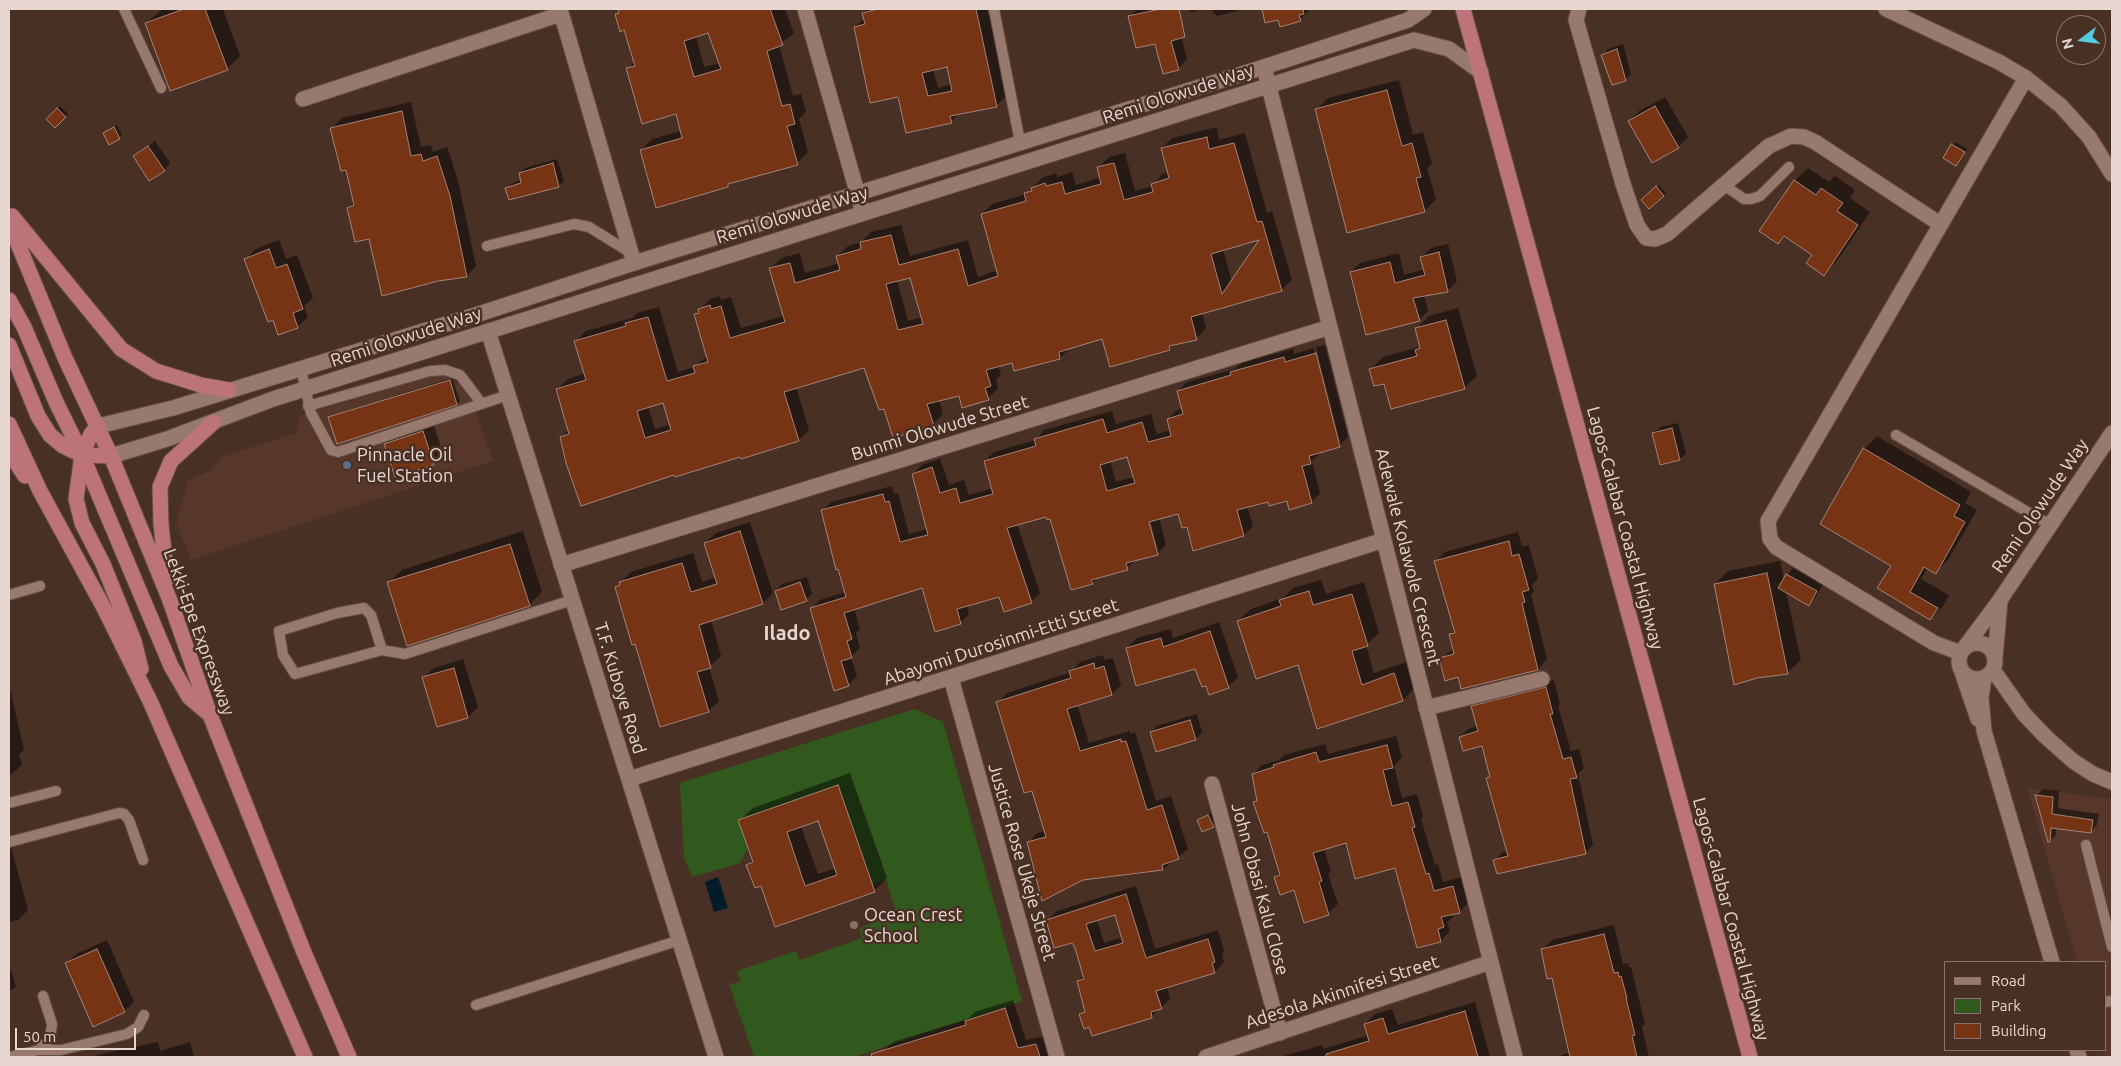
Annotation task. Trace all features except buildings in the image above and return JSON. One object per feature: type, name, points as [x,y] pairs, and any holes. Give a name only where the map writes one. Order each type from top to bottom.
[{"type":"highway","name":"Lagos-Calabar Coastal Highway","points":[[1463,9],[1750,1057]]},
{"type":"highway","points":[[9,212],[122,349],[156,370],[201,385],[229,390]]},
{"type":"highway","name":"Lekki-Epe Expressway","points":[[9,222],[65,358],[111,456],[169,598],[210,715],[303,950],[348,1057]]},
{"type":"highway","points":[[9,300],[24,327],[44,375],[82,455],[171,666],[189,696],[210,715]]},
{"type":"highway","points":[[9,345],[38,416],[50,435],[63,446],[82,455],[111,456]]},
{"type":"highway","points":[[169,598],[161,524],[160,487],[171,461],[214,422]]},
{"type":"highway","points":[[9,424],[58,527],[104,608],[150,701],[305,1057]]},
{"type":"highway","points":[[98,426],[91,434],[82,455],[76,499],[82,523],[103,564],[134,641],[150,701]]},
{"type":"highway","points":[[9,452],[58,527]]},
{"type":"street","points":[[806,9],[863,213]]},
{"type":"street","name":"Remi Olowude Way","points":[[98,426],[173,408],[301,370],[633,258],[858,193],[1264,67],[1408,20],[1424,9]]},
{"type":"street","points":[[1579,9],[1576,20],[1623,184],[1637,225],[1646,238],[1654,239],[1667,234],[1769,146],[1791,136],[1804,137],[1815,142],[1940,224]]},
{"type":"street","points":[[1886,9],[1999,62],[2026,78],[2061,106],[2089,137],[2112,174]]},
{"type":"street","points":[[303,99],[561,11],[633,258]]},
{"type":"street","name":"Remi Olowude Way","points":[[111,456],[167,440],[273,399],[1414,40],[1449,49],[1481,72]]},
{"type":"street","name":"Adewale Kolawole Crescent","points":[[1264,67],[1515,1057]]},
{"type":"street","points":[[1962,655],[1934,644],[1785,553],[1770,540],[1767,530],[1768,521],[1774,508],[2026,78]]},
{"type":"street","name":"Bunmi Olowude Street","points":[[561,565],[1330,327]]},
{"type":"street","name":"T.F. Kuboye Road","points":[[488,331],[716,1057]]},
{"type":"street","name":"Remi Olowude Way","points":[[1962,655],[2112,433]]},
{"type":"street","name":"Abayomi Durosinmi-Etti Street","points":[[629,779],[1384,540]]},
{"type":"street","points":[[1984,731],[1981,697],[1990,669],[2000,600]]},
{"type":"street","points":[[1990,669],[1971,678],[1966,675],[1962,655],[1970,644],[1985,644],[1990,648],[1990,669],[2024,714],[2046,737],[2073,761],[2093,774],[2112,782]]},
{"type":"street","points":[[1962,655],[1973,707],[1984,731],[2052,961]]},
{"type":"street","name":"Justice Rose Ukeje Street","points":[[951,678],[1057,1057]]},
{"type":"street","points":[[1426,708],[1542,679]]},
{"type":"street","name":"John Obasi Kalu Close","points":[[1212,784],[1280,1033]]},
{"type":"street","name":"Adesola Akinnifesi Street","points":[[1206,1057],[1490,962]]},
{"type":"lane","points":[[124,9],[161,88]]},
{"type":"lane","points":[[994,9],[1020,142]]},
{"type":"lane","points":[[1724,185],[1744,199],[1751,200],[1760,196],[1789,167]]},
{"type":"lane","points":[[487,246],[561,225],[574,224],[589,227],[633,258]]},
{"type":"lane","points":[[301,370],[308,406],[331,450],[338,452],[508,395]]},
{"type":"lane","points":[[308,406],[430,371],[446,370],[460,375],[482,404]]},
{"type":"lane","points":[[1896,435],[2050,525]]},
{"type":"lane","points":[[9,595],[40,586]]},
{"type":"lane","points":[[382,650],[371,615],[364,608],[337,613],[279,631],[283,655],[295,674],[382,650],[405,654],[572,600]]},
{"type":"lane","points":[[9,803],[56,791]]},
{"type":"lane","points":[[9,842],[119,812],[124,814],[128,820],[143,860]]},
{"type":"lane","points":[[2086,845],[2112,947]]},
{"type":"lane","points":[[476,1005],[680,940]]},
{"type":"lane","points":[[39,1050],[50,1039],[52,1024],[42,996]]},
{"type":"lane","points":[[9,1057],[39,1050],[61,1050],[126,1034],[138,1027],[144,1015]]},
{"type":"shaded area","name":"Pinnacle Oil Fuel Station","points":[[442,373],[464,387],[474,407],[493,461],[191,560],[176,523],[188,480],[212,470],[221,457],[296,433],[300,416]]},
{"type":"shaded area","points":[[2027,788],[2112,799],[2112,1057],[2104,1057],[2102,1051],[2106,1051],[2106,961],[2077,961]]},
{"type":"green space","name":"Ocean Crest School","points":[[915,709],[943,722],[1022,1001],[854,1057],[754,1057],[729,984],[741,982],[737,971],[796,951],[800,960],[862,938],[859,928],[897,915],[886,880],[872,884],[838,785],[748,848],[740,863],[692,877],[684,858],[680,783]]},
{"type":"water","points":[[718,877],[728,908],[714,912],[705,882]]},
{"type":"place","name":"Pinnacle Oil Fuel Station","points":[[347,465]]},
{"type":"place","name":"Ocean Crest School","points":[[854,925]]},
{"type":"district","name":"Ilado","points":[[787,633]]}]
